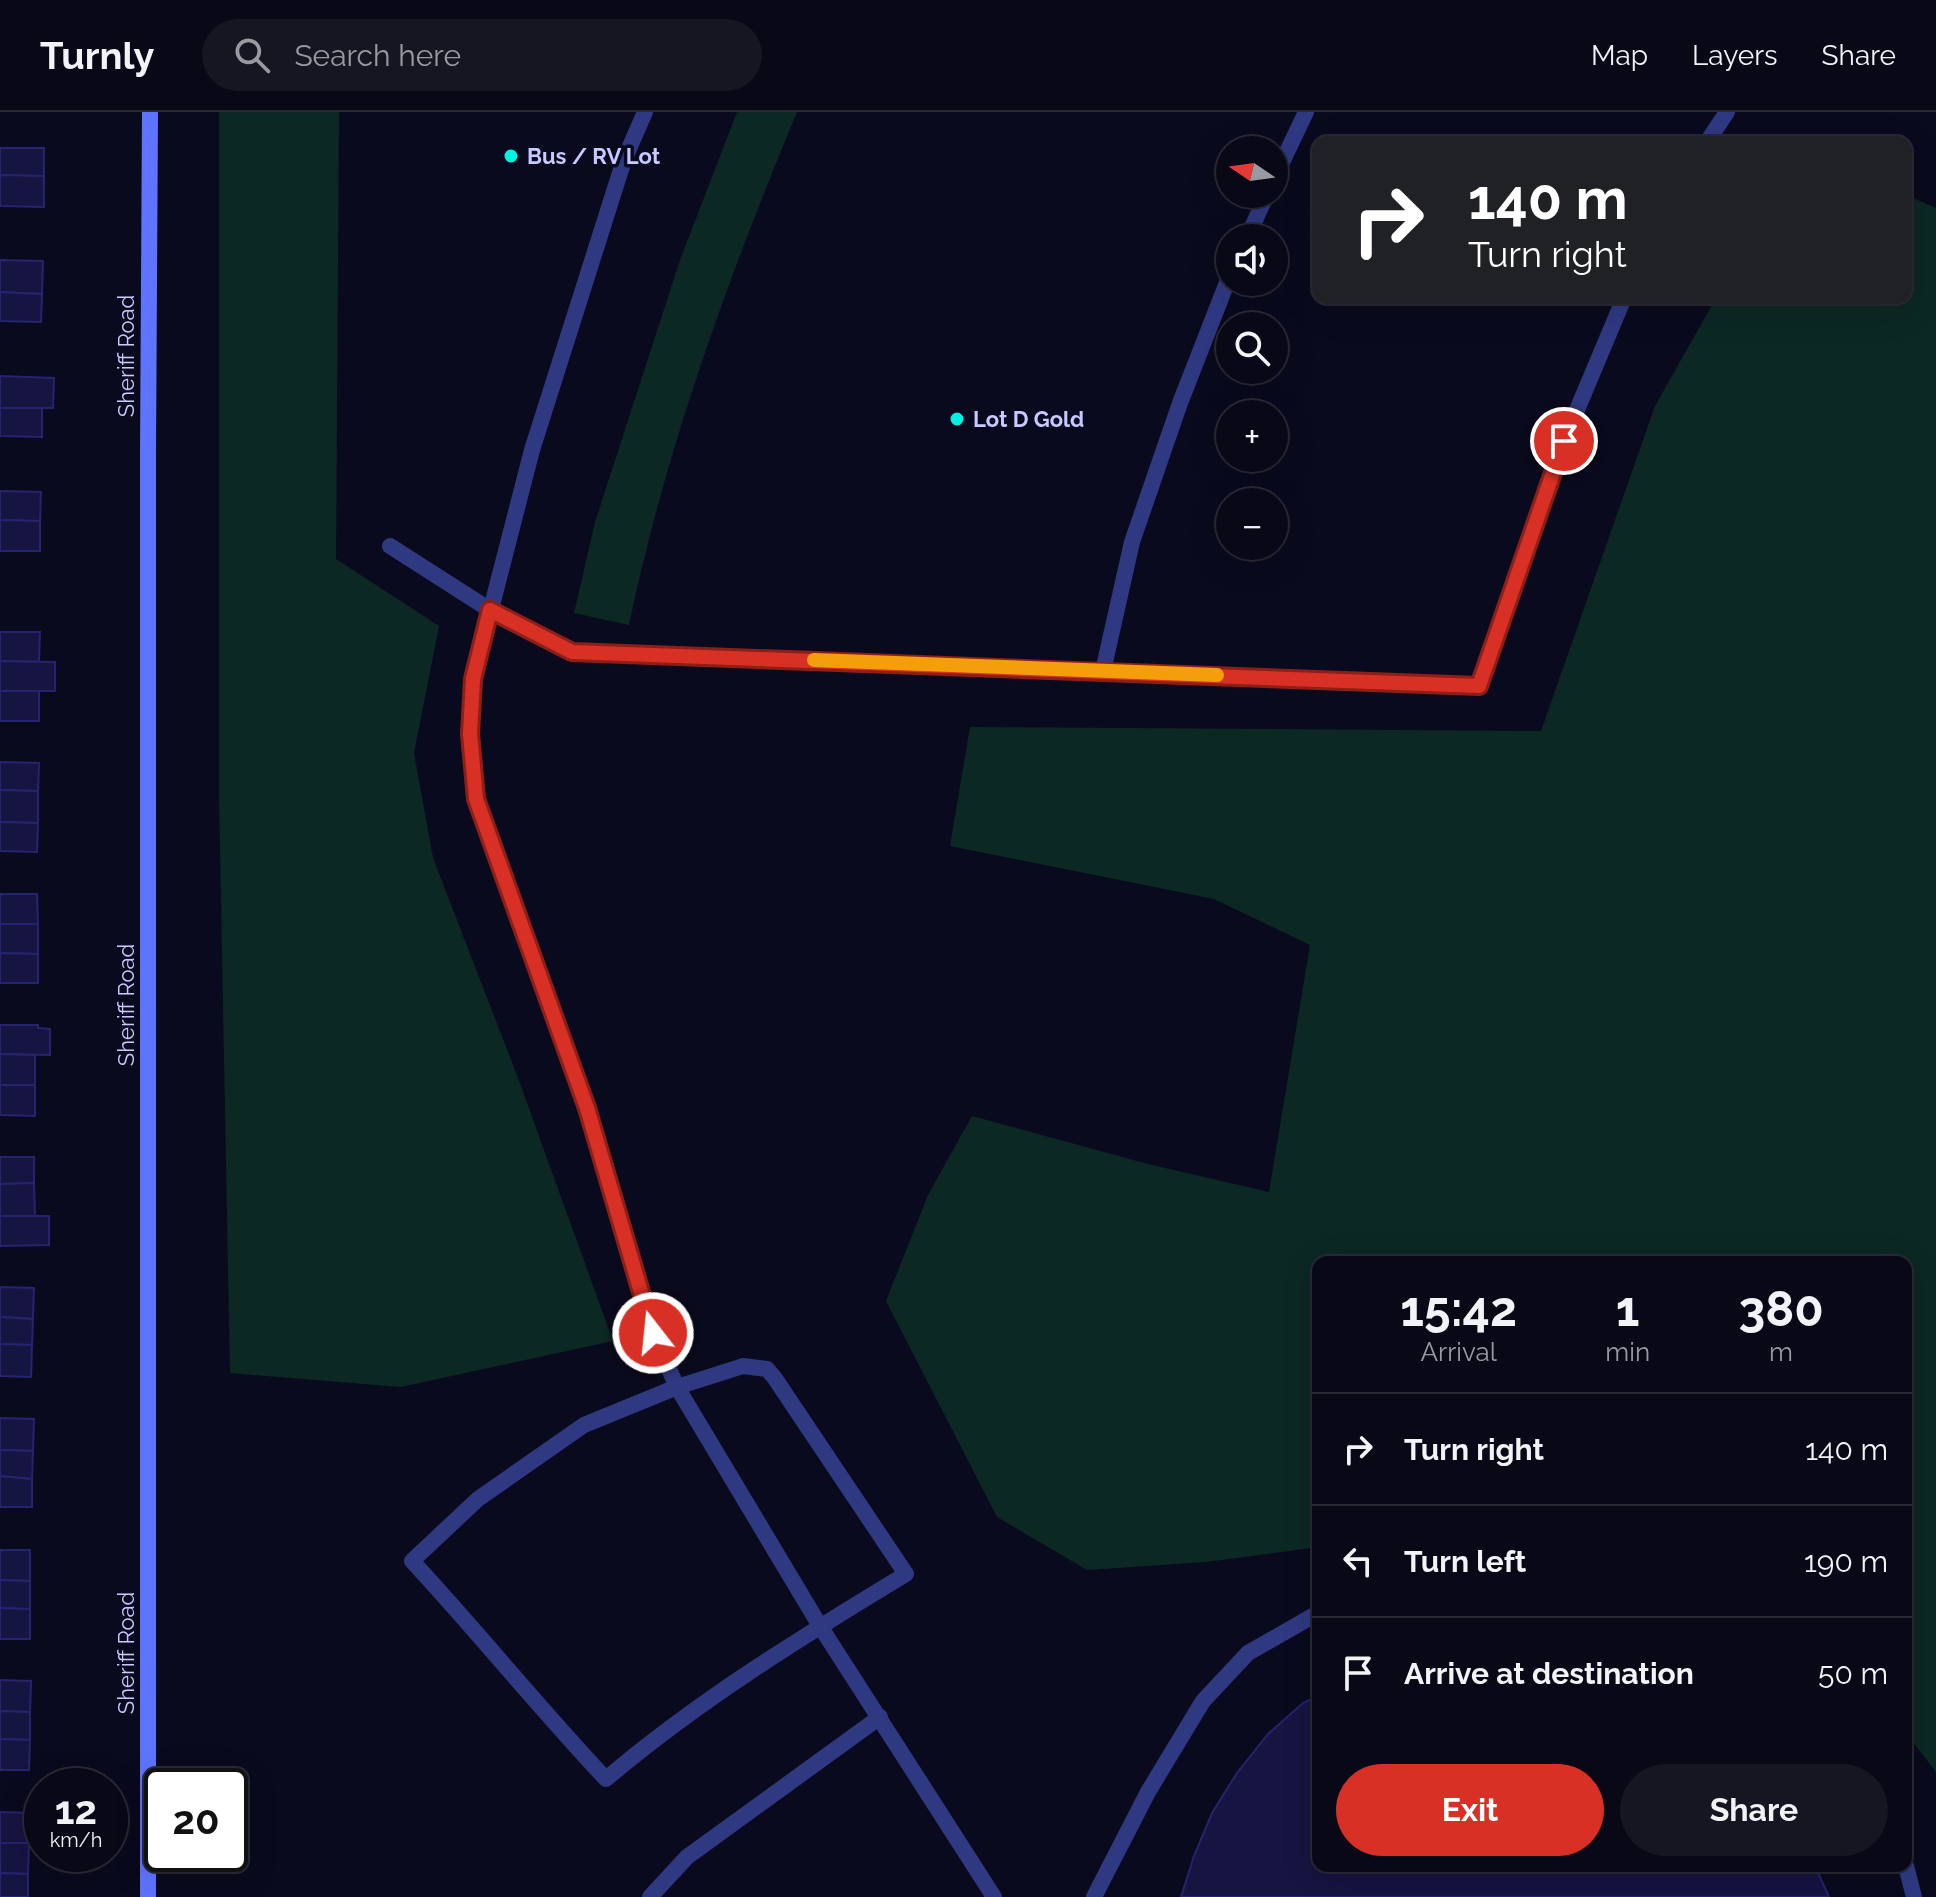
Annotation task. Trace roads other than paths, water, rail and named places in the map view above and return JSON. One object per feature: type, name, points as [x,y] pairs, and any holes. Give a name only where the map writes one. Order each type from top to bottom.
[{"type":"main road","name":"Sheriff Road","points":[[148,1897],[150,112]]},
{"type":"lane","points":[[645,112],[624,160],[566,337],[532,450],[473,679],[470,734],[476,799],[587,1108],[653,1333],[677,1387],[820,1626],[994,1897]]},
{"type":"lane","points":[[1288,150],[1306,112]]},
{"type":"lane","points":[[1711,136],[1727,112]]},
{"type":"lane","points":[[1103,671],[1132,542],[1180,403],[1222,296]]},
{"type":"lane","points":[[390,546],[490,610],[572,652],[1479,686],[1564,441],[1621,304]]},
{"type":"lane","points":[[743,1366],[767,1369],[906,1574],[690,1711],[606,1779],[412,1561],[478,1499],[584,1425],[677,1387],[743,1366]]},
{"type":"lane","points":[[1094,1897],[1148,1792],[1203,1701],[1248,1653],[1312,1616]]},
{"type":"lane","points":[[650,1897],[687,1857],[880,1717]]},
{"type":"lane","points":[[1908,1872],[1914,1897]]},
{"type":"place","name":"Bus / RV Lot","points":[[511,156]]},
{"type":"place","name":"Lot D Gold","points":[[957,419]]}]
